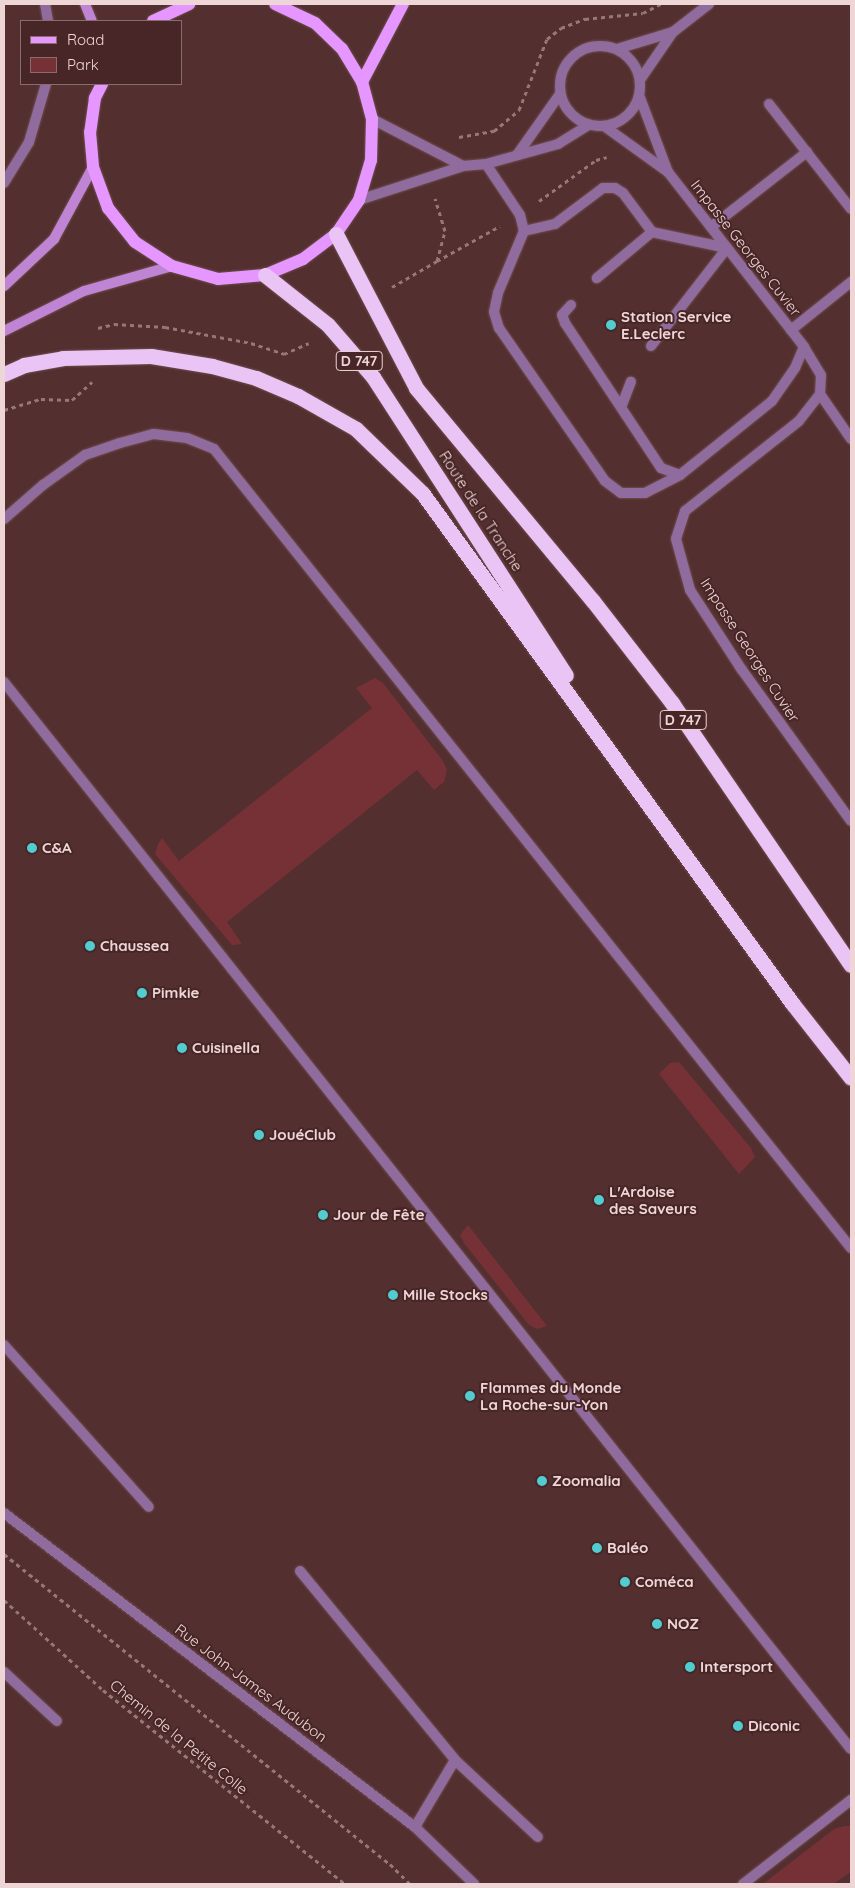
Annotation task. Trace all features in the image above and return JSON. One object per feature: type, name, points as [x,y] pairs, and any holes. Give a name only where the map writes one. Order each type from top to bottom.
[{"type":"highway","name":"Route de la Tranche","points":[[336,234],[416,388],[593,601],[672,703],[851,965]]},
{"type":"highway","name":"Route de la Tranche","points":[[265,275],[328,325],[373,377],[640,790]]},
{"type":"highway","points":[[4,374],[24,364],[63,358],[160,358],[256,378],[298,396],[356,429],[423,494],[640,790]]},
{"type":"highway","name":"D 747","points":[[640,790],[792,1003],[851,1078]]},
{"type":"main road","points":[[155,20],[189,4]]},
{"type":"main road","points":[[102,85],[96,98],[90,132],[93,167],[108,208],[130,236],[172,266],[218,279],[265,275],[304,259],[336,234],[359,200],[372,160],[372,119],[362,82],[336,43],[315,23],[281,4]]},
{"type":"main road","points":[[362,82],[403,4]]},
{"type":"street","points":[[45,4],[48,20]]},
{"type":"street","points":[[85,4],[92,20]]},
{"type":"street","points":[[640,80],[673,32],[709,4]]},
{"type":"street","points":[[517,155],[560,94],[563,68],[570,58],[592,46],[617,49],[673,32]]},
{"type":"street","points":[[617,49],[628,56],[640,80],[639,95],[668,172]]},
{"type":"street","points":[[4,183],[29,142],[46,85]]},
{"type":"street","points":[[560,94],[570,113],[588,125],[604,126],[627,116],[639,95]]},
{"type":"street","points":[[769,104],[851,209]]},
{"type":"street","points":[[372,119],[462,166]]},
{"type":"street","points":[[359,200],[462,166],[486,164],[558,144],[588,125]]},
{"type":"street","points":[[604,126],[668,172]]},
{"type":"street","points":[[711,227],[806,152]]},
{"type":"street","points":[[486,164],[520,215],[524,231],[498,293],[494,312],[499,328],[605,481],[622,493],[645,493],[680,475],[772,401],[795,368],[804,347]]},
{"type":"street","points":[[4,286],[54,238],[93,167]]},
{"type":"street","name":"Impasse Georges Cuvier","points":[[668,172],[804,347],[821,375],[820,394],[799,421],[685,511],[676,539],[690,590],[742,670],[851,821]]},
{"type":"street","points":[[524,231],[555,224],[603,188],[615,188],[622,193],[652,232],[727,248],[651,346]]},
{"type":"street","points":[[597,278],[652,232]]},
{"type":"street","points":[[4,331],[84,291],[172,266]]},
{"type":"street","points":[[791,330],[851,282]]},
{"type":"street","points":[[571,305],[562,315],[565,323],[622,405],[661,468],[680,475]]},
{"type":"street","points":[[622,405],[631,382]]},
{"type":"street","points":[[820,394],[851,439]]},
{"type":"street","points":[[4,519],[43,485],[85,455],[120,443],[154,434],[187,438],[214,449],[851,1248]]},
{"type":"street","points":[[4,682],[851,1749]]},
{"type":"street","points":[[4,1345],[149,1507]]},
{"type":"street","name":"Rue John-James Audubon","points":[[4,1513],[414,1827],[474,1884]]},
{"type":"street","points":[[300,1571],[455,1760],[538,1837]]},
{"type":"street","points":[[4,1672],[57,1721]]},
{"type":"street","points":[[414,1827],[455,1760]]},
{"type":"street","points":[[743,1884],[851,1800]]},
{"type":"path","points":[[450,136],[494,131],[519,110],[547,39],[561,28],[585,19],[643,13],[660,4]]},
{"type":"path","points":[[389,288],[520,215],[596,160],[635,150]]},
{"type":"path","points":[[434,194],[445,231],[437,261]]},
{"type":"path","points":[[98,328],[114,324],[165,327],[251,343],[284,354],[316,340]]},
{"type":"path","points":[[4,410],[41,399],[72,400],[94,379]]},
{"type":"path","points":[[4,1554],[390,1864],[410,1884]]},
{"type":"path","name":"Chemin de la Petite Colle","points":[[4,1600],[103,1690],[345,1884]]},
{"type":"green space","points":[[375,678],[383,683],[443,761],[447,770],[444,782],[434,790],[417,770],[227,922],[242,944],[232,945],[155,854],[158,844],[162,838],[179,861],[372,708],[356,688]]},
{"type":"green space","points":[[679,1062],[751,1148],[755,1157],[739,1174],[659,1074],[670,1063]]},
{"type":"green space","points":[[468,1225],[547,1326],[537,1329],[529,1325],[464,1243],[460,1235]]},
{"type":"green space","points":[[851,1826],[851,1872],[833,1884],[763,1884],[834,1829]]},
{"type":"place","name":"Station Service E.Leclerc","points":[[611,325]]},
{"type":"place","name":"C&A","points":[[32,848]]},
{"type":"place","name":"Chaussea","points":[[90,946]]},
{"type":"place","name":"Pimkie","points":[[142,993]]},
{"type":"place","name":"Cuisinella","points":[[182,1048]]},
{"type":"place","name":"JouéClub","points":[[259,1135]]},
{"type":"place","name":"L'Ardoise des Saveurs","points":[[599,1200]]},
{"type":"place","name":"Jour de Fête","points":[[323,1215]]},
{"type":"place","name":"Mille Stocks","points":[[393,1295]]},
{"type":"place","name":"Flammes du Monde La Roche-sur-Yon","points":[[470,1396]]},
{"type":"place","name":"Zoomalia","points":[[542,1481]]},
{"type":"place","name":"Baléo","points":[[597,1548]]},
{"type":"place","name":"Coméca","points":[[625,1582]]},
{"type":"place","name":"NOZ","points":[[657,1624]]},
{"type":"place","name":"Intersport","points":[[690,1667]]},
{"type":"place","name":"Diconic","points":[[738,1726]]}]
